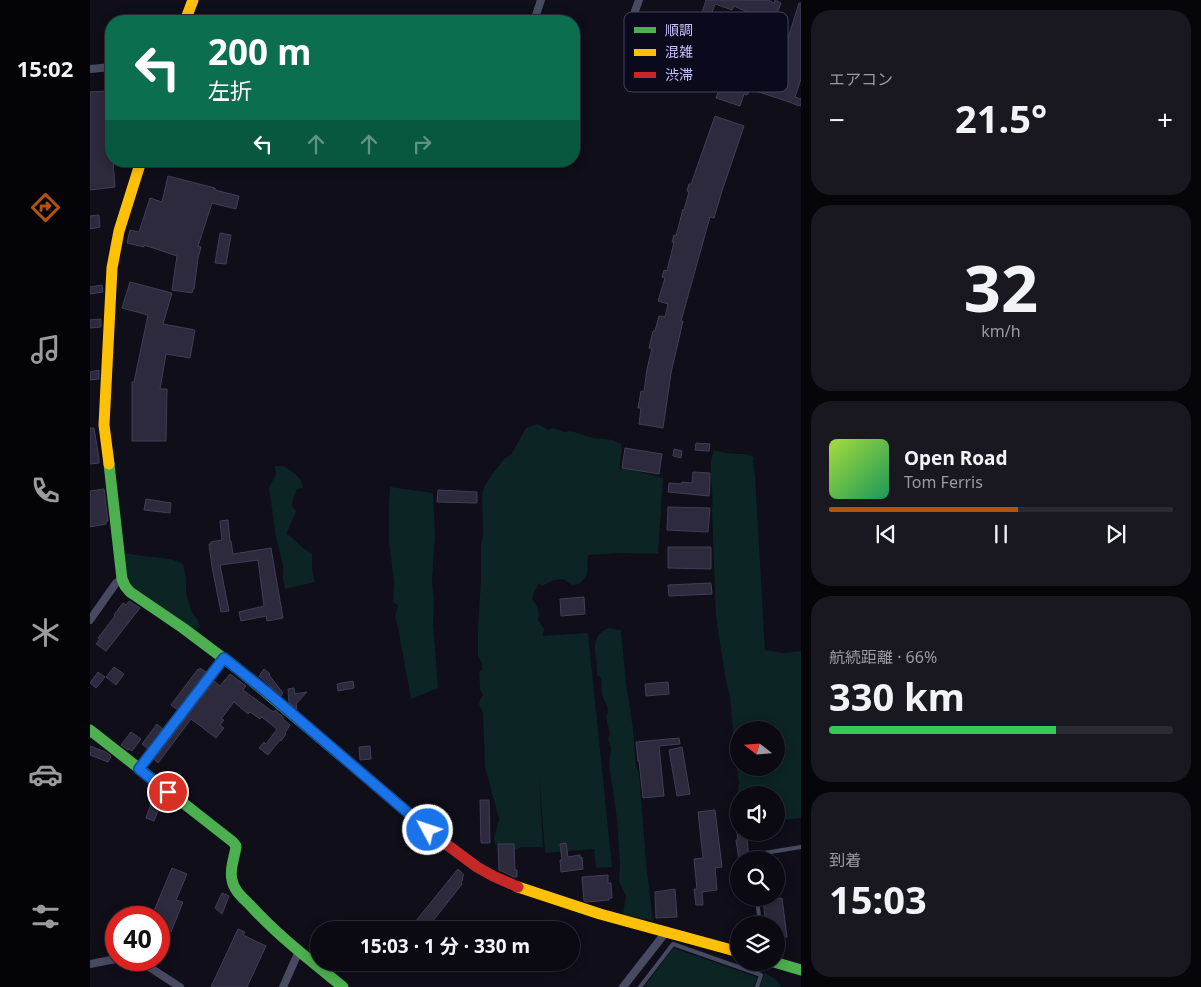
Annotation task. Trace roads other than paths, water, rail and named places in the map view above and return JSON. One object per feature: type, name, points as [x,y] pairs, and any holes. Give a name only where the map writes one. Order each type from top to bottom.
[{"type":"street","points":[[187,15],[193,0]]},
{"type":"street","points":[[536,15],[540,0]]},
{"type":"street","points":[[635,11],[639,0]]},
{"type":"street","points":[[90,69],[105,68]]},
{"type":"street","points":[[139,167],[119,230],[112,268],[104,425],[122,579],[125,586],[130,592],[224,658],[268,693],[442,841],[477,867],[521,888],[600,914],[730,950]]},
{"type":"street","points":[[90,620],[116,584],[122,579]]},
{"type":"street","points":[[139,769],[224,658]]},
{"type":"street","points":[[90,730],[233,842],[236,846],[231,876],[233,885],[242,897],[298,951],[343,987]]},
{"type":"street","points":[[623,987],[666,932]]},
{"type":"street","points":[[283,987],[298,951]]},
{"type":"street","points":[[90,964],[105,961]]},
{"type":"street","points":[[785,965],[801,970]]},
{"type":"street","points":[[155,971],[180,987]]},
{"type":"lane","points":[[780,851],[801,848]]},
{"type":"lane","points":[[640,987],[672,944],[730,962]]},
{"type":"lane","points":[[752,971],[761,975],[757,987]]}]
